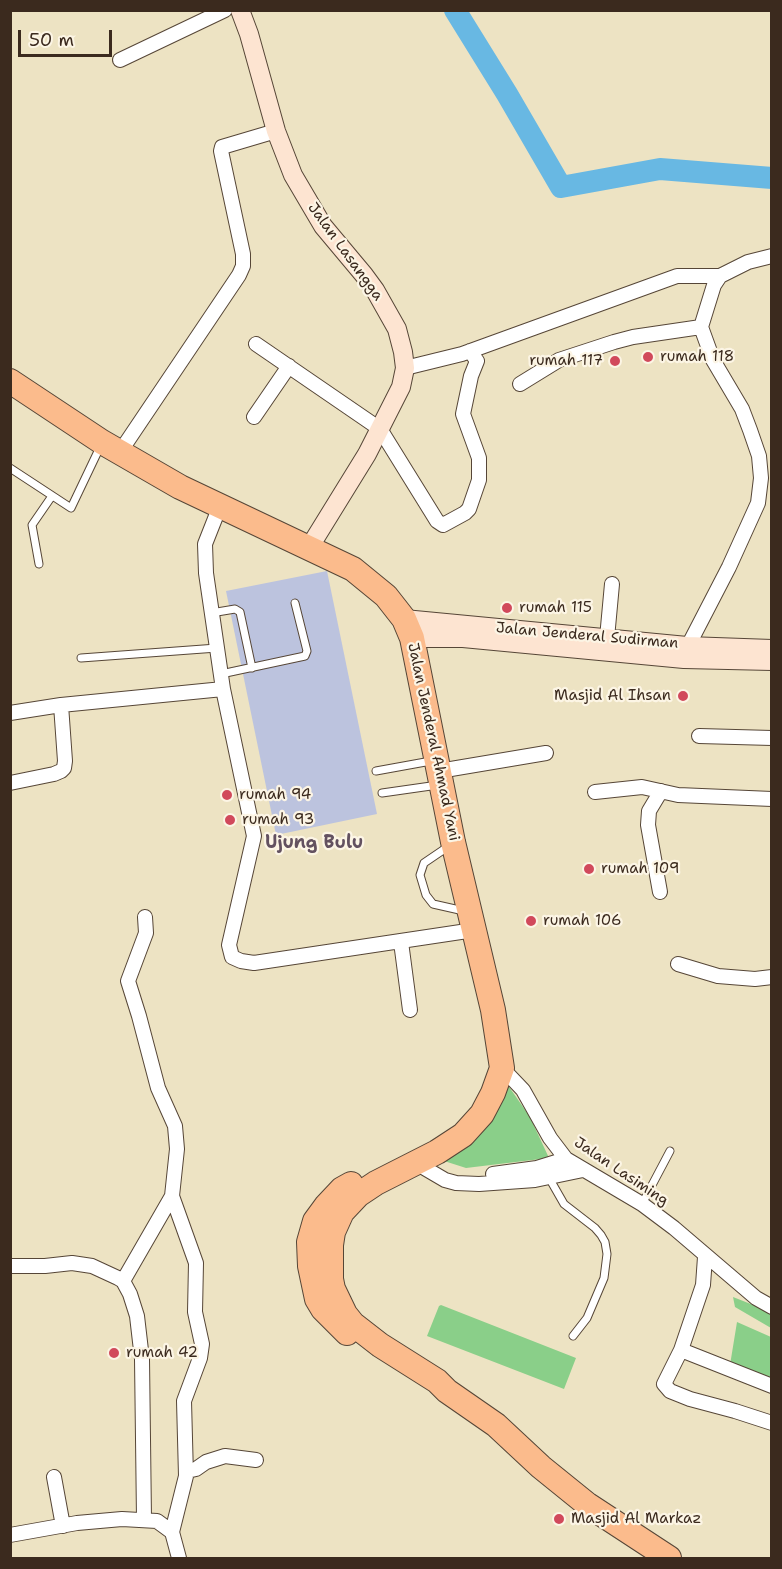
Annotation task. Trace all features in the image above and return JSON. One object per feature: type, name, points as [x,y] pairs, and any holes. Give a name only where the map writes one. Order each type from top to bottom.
[{"type":"highway","name":"Jalan Jenderal Ahmad Yani","points":[[10,381],[111,447],[180,487],[353,569],[386,596],[408,628],[453,842],[493,1010],[501,1068],[493,1094],[482,1114],[463,1135],[358,1195],[342,1212],[333,1232],[330,1260],[331,1279],[339,1304],[353,1324],[380,1345],[437,1381],[447,1391],[496,1425],[541,1467],[588,1505],[669,1558]]},
{"type":"main road","name":"Jalan Lasangga","points":[[240,10],[276,131],[294,175],[322,226],[364,275],[386,308],[400,338],[405,368],[401,387],[367,454],[309,548]]},
{"type":"main road","name":"Jalan Jenderal Sudirman","points":[[408,628],[463,638],[685,652],[771,662]]},
{"type":"main road","name":"Jalan Jenderal Sudirman","points":[[408,628],[607,638],[685,652],[771,649]]},
{"type":"street","points":[[120,60],[225,10]]},
{"type":"street","points":[[111,447],[240,275],[244,261],[222,147],[276,131]]},
{"type":"street","points":[[405,368],[470,351],[678,276],[720,276],[748,262],[771,256]]},
{"type":"street","points":[[685,652],[759,503],[761,467],[750,430],[742,410],[713,360],[701,327],[714,285],[720,276]]},
{"type":"street","points":[[520,384],[559,360],[604,345],[633,337],[701,327]]},
{"type":"street","points":[[256,344],[380,429],[439,523],[445,525],[469,509],[479,480],[480,464],[463,414],[471,376],[477,361],[470,351]]},
{"type":"street","points":[[254,417],[289,366]]},
{"type":"street","points":[[759,503],[771,512]]},
{"type":"street","points":[[220,506],[205,544],[206,573],[223,689],[254,836],[230,945],[232,957],[254,963],[402,942],[472,921]]},
{"type":"street","points":[[607,638],[612,584]]},
{"type":"street","points":[[10,713],[61,705],[223,689]]},
{"type":"street","points":[[10,783],[54,774],[64,768],[61,705]]},
{"type":"street","points":[[699,736],[771,738]]},
{"type":"street","points":[[439,772],[546,753]]},
{"type":"street","points":[[595,792],[642,787],[719,798],[771,799]]},
{"type":"street","points":[[660,892],[648,825],[649,811],[661,791]]},
{"type":"street","points":[[145,917],[146,933],[128,981],[158,1088],[175,1126],[177,1139],[172,1196],[196,1263],[195,1312],[202,1344],[200,1358],[184,1401],[187,1472],[172,1532],[179,1558]]},
{"type":"street","points":[[402,942],[410,1010]]},
{"type":"street","points":[[678,964],[718,976],[755,979],[771,977]]},
{"type":"street","name":"Jalan Lasiming","points":[[501,1068],[523,1090],[550,1138],[567,1159],[642,1204],[674,1228],[705,1257],[756,1298],[771,1307]]},
{"type":"street","points":[[545,1172],[567,1159]]},
{"type":"street","points":[[414,1163],[456,1183],[500,1183],[545,1172],[583,1170]]},
{"type":"street","points":[[123,1281],[172,1196]]},
{"type":"street","points":[[705,1257],[703,1285],[681,1350],[664,1384],[670,1391],[690,1399],[771,1423]]},
{"type":"street","points":[[10,1266],[82,1264],[123,1281],[134,1306],[139,1327],[144,1449],[144,1519]]},
{"type":"street","points":[[681,1350],[771,1386]]},
{"type":"street","points":[[187,1472],[196,1469],[206,1461],[225,1456],[256,1460]]},
{"type":"street","points":[[54,1477],[63,1526]]},
{"type":"street","points":[[10,1535],[122,1519],[157,1521],[172,1532]]},
{"type":"lane","points":[[10,468],[71,508],[111,447]]},
{"type":"lane","points":[[39,564],[32,525],[52,496]]},
{"type":"lane","points":[[221,674],[301,658],[306,655],[307,651],[295,603]]},
{"type":"lane","points":[[211,613],[235,609],[240,612],[252,668]]},
{"type":"lane","points":[[81,658],[217,648]]},
{"type":"lane","points":[[376,771],[439,772]]},
{"type":"lane","points":[[382,794],[439,772]]},
{"type":"lane","points":[[453,842],[424,863],[420,875],[426,895],[434,904],[472,921]]},
{"type":"lane","points":[[642,1204],[670,1151]]},
{"type":"lane","points":[[545,1172],[564,1204],[595,1228],[605,1242],[607,1254],[604,1278],[587,1318],[573,1336]]},
{"type":"shaded area","points":[[327,571],[377,814],[276,835],[226,591]]},
{"type":"green space","points":[[505,1081],[530,1117],[549,1158],[466,1168],[441,1160]]},
{"type":"green space","points":[[733,1297],[771,1312],[771,1328],[735,1307]]},
{"type":"green space","points":[[441,1305],[576,1358],[564,1389],[427,1336]]},
{"type":"green space","points":[[737,1322],[771,1337],[771,1381],[730,1365]]},
{"type":"waterway","points":[[455,10],[561,187],[660,169],[772,178]]},
{"type":"place","name":"rumah 118","points":[[648,357]]},
{"type":"place","name":"rumah 117","points":[[615,361]]},
{"type":"place","name":"rumah 115","points":[[507,608]]},
{"type":"place","name":"Masjid Al Ihsan","points":[[683,696]]},
{"type":"place","name":"rumah 94","points":[[227,795]]},
{"type":"place","name":"rumah 93","points":[[230,820]]},
{"type":"place","name":"rumah 109","points":[[589,869]]},
{"type":"place","name":"rumah 106","points":[[531,921]]},
{"type":"place","name":"rumah 42","points":[[114,1353]]},
{"type":"place","name":"Masjid Al Markaz","points":[[559,1519]]},
{"type":"district","name":"Ujung Bulu","points":[[314,843]]}]
